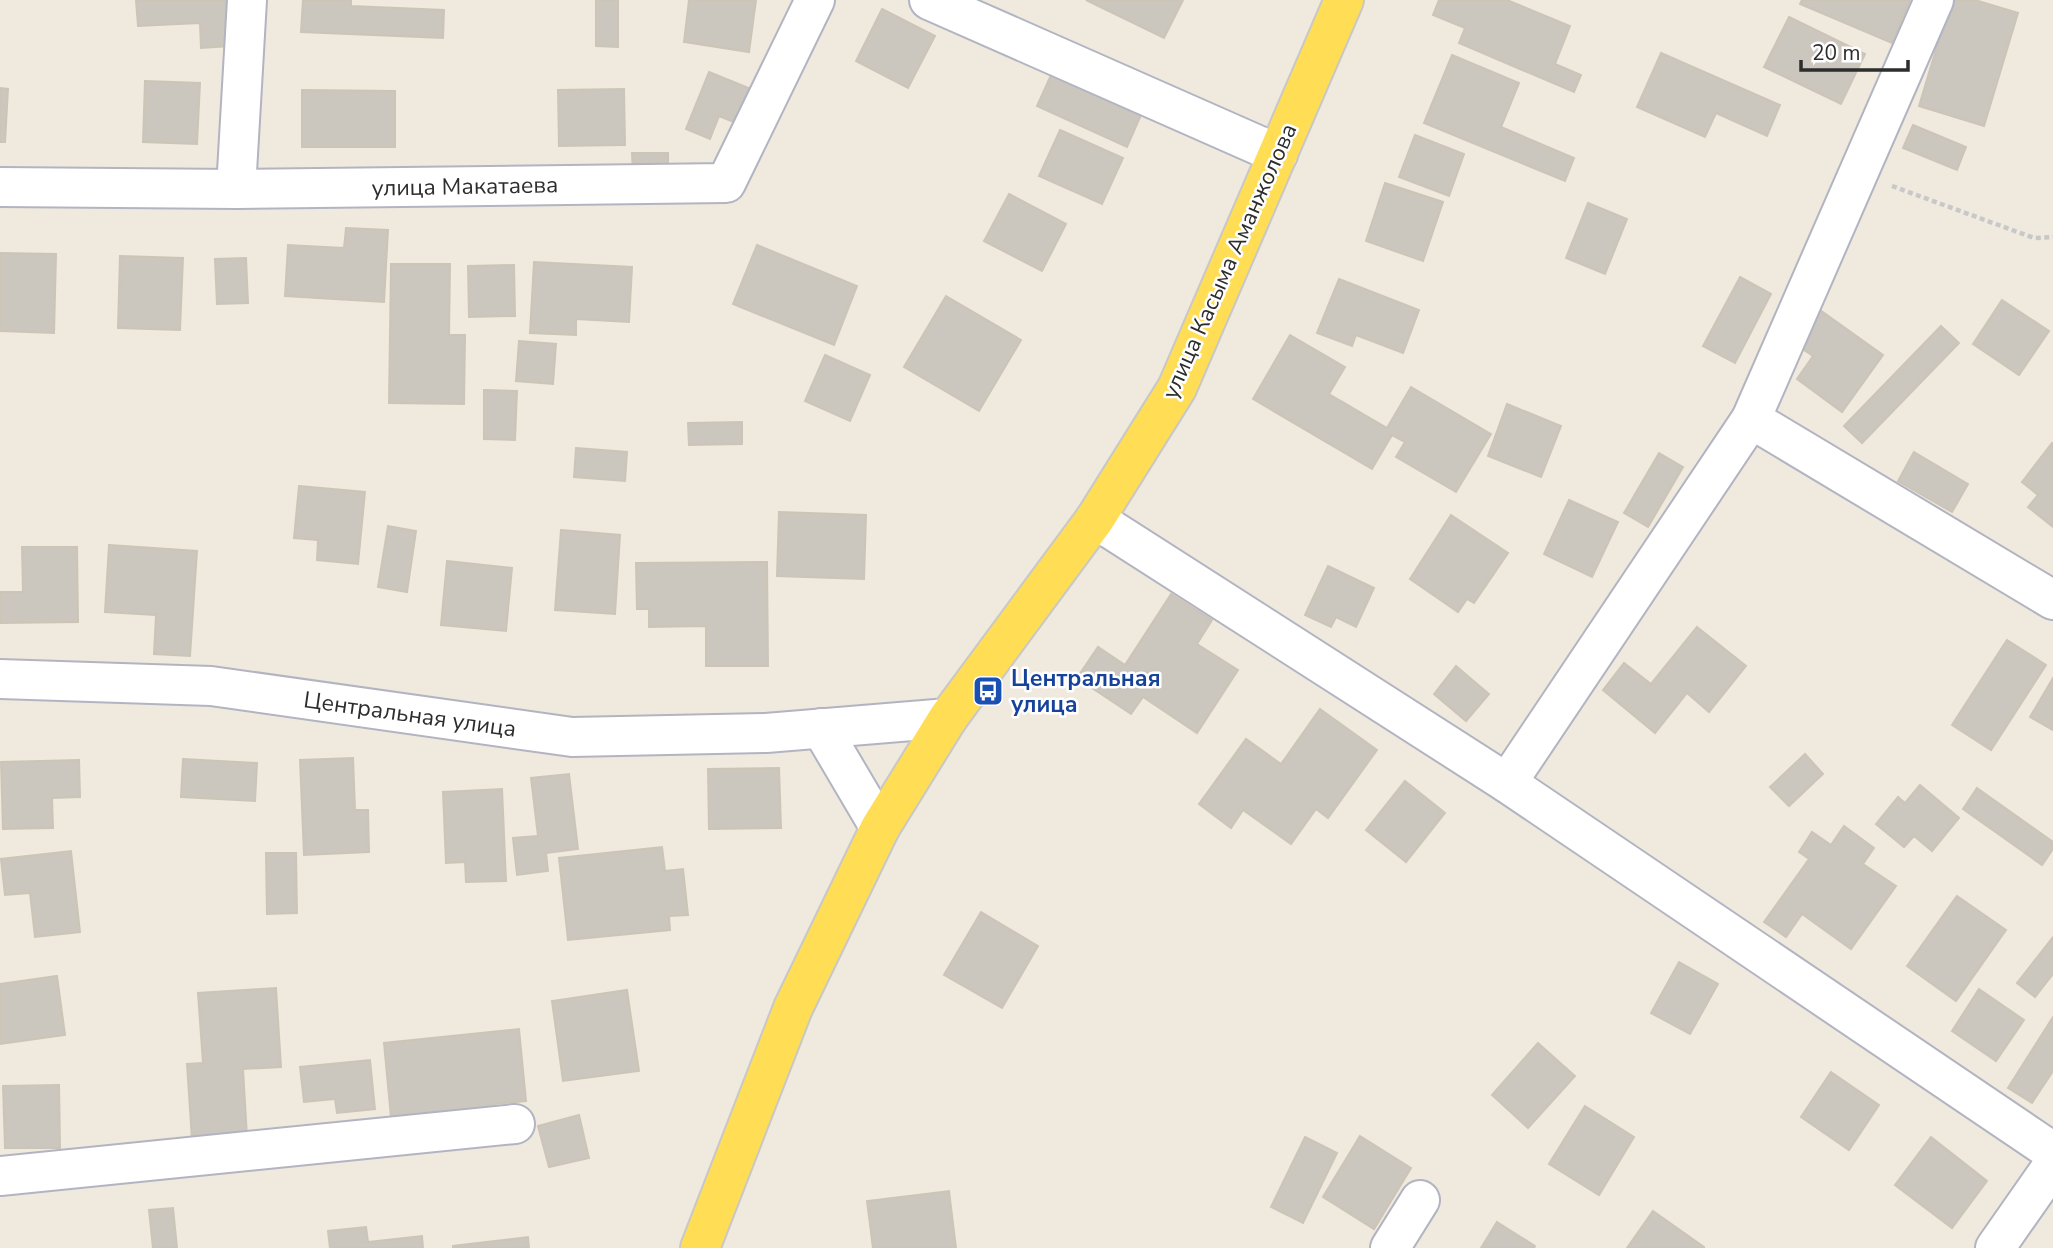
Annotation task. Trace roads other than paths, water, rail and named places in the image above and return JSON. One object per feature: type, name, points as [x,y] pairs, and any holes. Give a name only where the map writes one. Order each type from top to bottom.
[{"type":"main road","name":"улица Касыма Аманжолова","points":[[700,1248],[793,1008],[880,828],[948,718],[1095,519],[1177,388],[1344,0]]},
{"type":"street","points":[[236,189],[247,0]]},
{"type":"street","name":"улица Макатаева","points":[[0,187],[236,189],[726,183],[815,0]]},
{"type":"street","points":[[929,0],[1278,153]]},
{"type":"street","points":[[1507,783],[1751,419],[1934,0]]},
{"type":"street","points":[[1751,419],[2053,600]]},
{"type":"street","points":[[1095,519],[1507,783],[2053,1152]]},
{"type":"street","name":"Центральная улица","points":[[0,679],[211,685],[572,737],[766,733],[948,718]]},
{"type":"street","points":[[821,728],[880,828]]},
{"type":"street","points":[[0,1176],[515,1124]]},
{"type":"street","points":[[1995,1248],[2053,1165]]},
{"type":"street","points":[[1391,1248],[1420,1200]]},
{"type":"place","name":"Центральная улица","points":[[988,691]]}]
